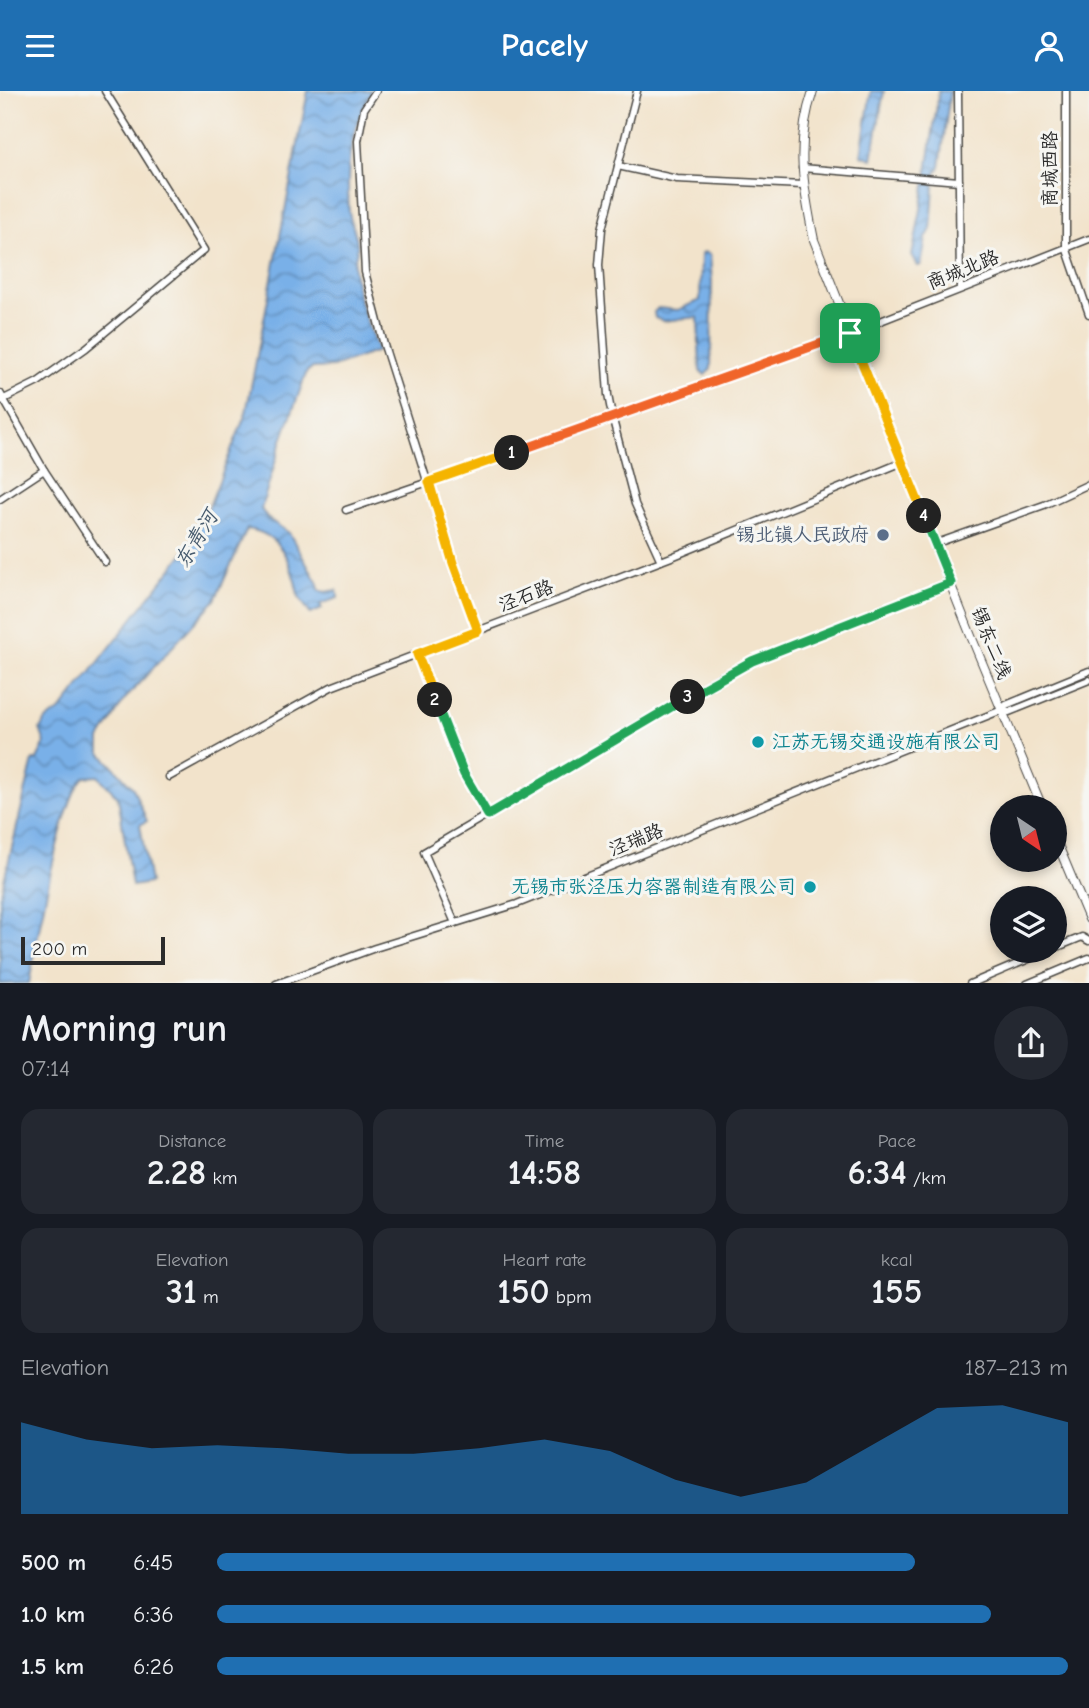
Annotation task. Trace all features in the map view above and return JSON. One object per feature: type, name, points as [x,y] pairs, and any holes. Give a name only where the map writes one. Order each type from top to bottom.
[{"type":"main road","name":"锡东二线","points":[[813,91],[807,110],[802,168],[814,240],[1037,795]]},
{"type":"main road","points":[[1068,869],[1089,919]]},
{"type":"street","points":[[105,91],[204,250],[86,348],[38,382],[1,398],[44,470],[105,562]]},
{"type":"street","points":[[376,91],[364,109],[358,141],[365,272],[384,345],[453,563],[478,631]]},
{"type":"street","points":[[637,91],[602,229],[599,265],[608,395],[612,417],[635,504],[661,561]]},
{"type":"street","points":[[957,91],[960,288]]},
{"type":"street","name":"商城西路","points":[[1066,91],[1066,247],[1089,314]]},
{"type":"street","points":[[618,166],[677,179],[803,185]]},
{"type":"street","points":[[802,168],[958,181]]},
{"type":"street","name":"商城北路","points":[[346,510],[850,333],[1089,239]]},
{"type":"street","name":"泾石路","points":[[169,776],[331,687],[661,561],[903,462]]},
{"type":"street","points":[[0,499],[44,470]]},
{"type":"street","points":[[940,542],[1044,505],[1089,484]]},
{"type":"street","points":[[455,923],[424,852],[752,661],[951,583]]},
{"type":"street","points":[[417,654],[464,774],[488,815]]},
{"type":"street","name":"泾瑞路","points":[[276,983],[517,904],[1002,710],[1006,705],[1089,671]]},
{"type":"street","name":"泾瑞路","points":[[1002,710],[1009,712],[1089,680]]},
{"type":"street","points":[[1067,943],[1082,937],[1089,941]]},
{"type":"street","points":[[1027,983],[1089,958]]},
{"type":"street","points":[[970,983],[1018,963]]},
{"type":"water","name":"东青河","points":[[308,91],[372,91],[358,119],[354,134],[348,195],[357,246],[354,265],[357,290],[378,351],[333,367],[307,371],[261,509],[267,518],[289,533],[319,590],[337,590],[338,598],[320,604],[322,609],[310,614],[299,597],[283,552],[269,537],[247,529],[215,600],[124,700],[100,739],[100,752],[133,788],[147,821],[140,825],[150,883],[132,886],[118,797],[98,776],[84,777],[66,813],[58,842],[29,983],[0,983],[0,897],[33,760],[37,760],[45,743],[40,729],[47,719],[61,710],[189,546],[208,509],[246,413]]},
{"type":"water","points":[[871,91],[884,91],[872,159],[861,155]]},
{"type":"water","points":[[939,91],[950,91],[940,167],[934,186],[931,229],[926,238],[921,265],[918,266],[912,256]]},
{"type":"water","points":[[701,254],[710,254],[712,282],[711,369],[705,375],[700,371],[698,317],[663,321],[655,318],[654,312],[658,308],[678,310],[700,300]]},
{"type":"place","name":"锡北镇人民政府","points":[[883,535]]},
{"type":"place","name":"江苏无锡交通设施有限公司","points":[[758,742]]},
{"type":"place","name":"无锡市张泾压力容器制造有限公司","points":[[810,887]]},
{"type":"route","points":[[850,333],[951,583],[752,661],[488,815],[464,774],[417,654],[478,631],[453,563],[429,482],[850,333]]}]
